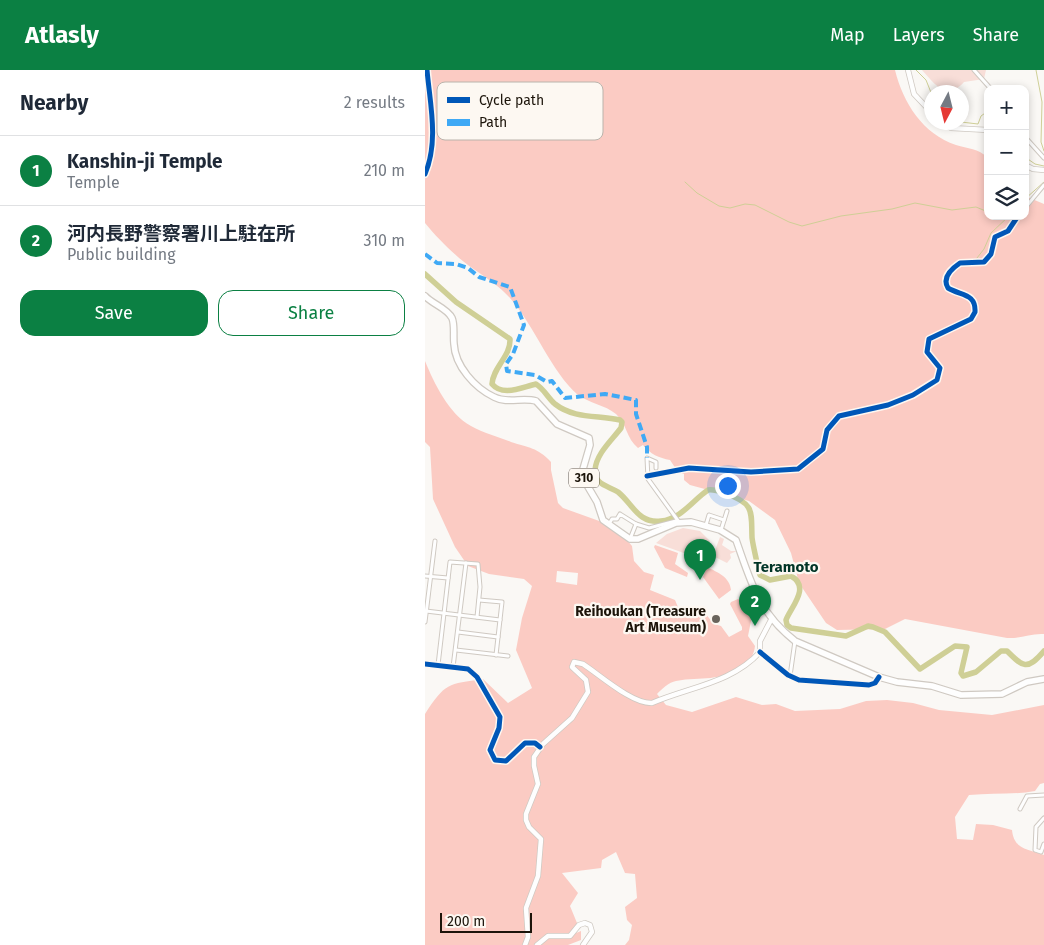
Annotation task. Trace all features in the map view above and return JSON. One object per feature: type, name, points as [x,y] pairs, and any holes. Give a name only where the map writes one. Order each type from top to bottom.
[{"type":"highway","name":"310","points":[[425,296],[432,304],[447,312],[451,317],[455,353],[465,373],[474,381],[497,398],[536,401],[557,424],[589,438],[590,446],[585,459],[583,476],[597,502],[601,517],[630,538]]},
{"type":"highway","points":[[630,538],[648,536],[676,519],[721,530],[735,540],[753,591],[771,620],[795,641],[879,677],[897,682],[932,686],[961,695],[983,696],[1002,694],[1027,682],[1044,679]]},
{"type":"main road","points":[[908,70],[914,94],[924,105]]},
{"type":"main road","points":[[969,129],[984,130]]},
{"type":"main road","points":[[1029,167],[1044,170]]},
{"type":"main road","points":[[525,945],[528,937],[526,908],[538,876],[542,854],[541,839],[529,827],[526,818],[538,784],[533,762],[540,747],[565,726],[588,692],[586,680],[572,667],[574,662],[583,664],[633,699],[645,703],[724,678],[748,665],[760,652],[760,641],[771,620]]},
{"type":"main road","points":[[760,652],[789,676],[799,680],[869,685],[875,683],[879,677]]},
{"type":"main road","points":[[425,664],[468,670],[475,675],[497,709],[500,719],[490,750],[493,758],[499,762],[506,761],[525,743],[535,743],[540,747]]},
{"type":"main road","points":[[537,945],[548,936],[570,936],[579,925],[585,923],[590,925],[592,932],[583,945]]},
{"type":"street","points":[[974,70],[987,85]]},
{"type":"street","points":[[1029,141],[1044,158]]},
{"type":"street","points":[[1029,203],[1044,185]]},
{"type":"street","points":[[647,476],[689,468],[751,472],[798,469],[823,450],[827,430],[839,416],[889,406],[913,395],[937,380],[940,368],[927,352],[929,339],[971,319],[975,312],[974,302],[969,296],[949,288],[946,281],[947,276],[960,263],[984,262],[991,254],[995,237],[1008,231],[1015,220]]},
{"type":"street","points":[[609,524],[612,518],[617,519],[620,514],[636,524],[649,528],[676,519],[647,476],[647,458],[655,462],[656,468]]},
{"type":"street","points":[[721,530],[727,511]]},
{"type":"street","points":[[706,525],[709,515],[724,520]]},
{"type":"street","points":[[630,538],[636,524]]},
{"type":"street","points":[[425,622],[427,593],[435,542]]},
{"type":"street","points":[[437,665],[450,562],[478,564],[479,600],[477,617]]},
{"type":"street","points":[[453,667],[466,563]]},
{"type":"street","points":[[425,576],[447,578]]},
{"type":"street","points":[[479,600],[502,602],[496,655]]},
{"type":"street","points":[[426,611],[500,620]]},
{"type":"street","points":[[458,632],[498,637]]},
{"type":"street","points":[[789,676],[795,641]]},
{"type":"street","points":[[456,650],[508,656]]},
{"type":"street","points":[[1019,809],[1027,796],[1044,795]]},
{"type":"street","points":[[1044,818],[1036,827],[1035,850],[1041,852],[1044,844]]},
{"type":"shaded area","points":[[425,70],[895,70],[903,94],[916,116],[924,125],[924,130],[930,130],[944,140],[984,155],[984,220],[1029,220],[1029,198],[1044,204],[1044,634],[1007,638],[905,619],[885,629],[837,630],[826,623],[799,583],[791,553],[775,520],[749,501],[690,485],[684,480],[684,474],[678,472],[670,460],[655,455],[643,445],[638,448],[631,440],[616,414],[607,408],[582,398],[569,386],[551,362],[527,321],[510,298],[498,286],[468,265],[442,242],[425,223]]},
{"type":"shaded area","points":[[922,70],[986,70],[984,79],[964,82],[961,85],[936,85]]},
{"type":"shaded area","points":[[425,361],[443,397],[463,421],[486,433],[533,449],[551,462],[558,503],[563,508],[602,522],[626,539],[632,546],[634,561],[644,572],[654,575],[650,590],[675,600],[680,612],[690,615],[704,612],[714,624],[721,626],[729,637],[742,630],[730,604],[731,602],[738,599],[750,607],[752,616],[748,636],[755,646],[750,659],[735,671],[719,677],[671,683],[657,694],[666,705],[692,712],[736,697],[762,705],[776,704],[795,711],[840,709],[866,701],[887,700],[913,703],[939,710],[992,715],[1044,705],[1044,783],[1040,784],[1035,791],[969,795],[955,817],[957,839],[973,840],[976,824],[993,825],[1012,830],[1013,837],[1019,845],[1027,850],[1044,855],[1044,945],[625,945],[629,940],[632,925],[627,920],[625,907],[637,898],[635,874],[625,873],[616,852],[602,860],[601,868],[562,873],[578,893],[570,906],[577,923],[569,936],[581,931],[581,940],[568,945],[425,945],[425,714],[443,691],[462,682],[483,679],[508,703],[532,688],[516,650],[522,618],[532,586],[524,579],[489,574],[468,566],[455,547],[433,499],[430,447],[425,442]],"holes":[[[557,571],[578,573],[577,585],[556,582]]]},
{"type":"shaded area","points":[[683,528],[700,531],[710,541],[708,549],[697,545],[692,556],[656,543],[667,534]]},
{"type":"shaded area","points":[[720,537],[724,539],[722,545],[731,551],[737,551],[730,554],[731,558],[727,563],[713,556]]},
{"type":"shaded area","points":[[655,545],[678,553],[675,564],[688,573],[687,577],[665,568],[654,547]]},
{"type":"shaded area","points":[[707,567],[726,578],[730,585],[731,590],[719,599],[703,577]]},
{"type":"waterway","points":[[916,70],[926,80],[928,85]]},
{"type":"waterway","points":[[1036,70],[1042,102],[1041,142],[1044,151]]},
{"type":"waterway","points":[[969,123],[978,124],[984,114]]},
{"type":"waterway","points":[[1029,160],[1035,164],[1044,166]]},
{"type":"waterway","points":[[685,182],[697,193],[719,206],[730,208],[745,204],[755,205],[789,222],[802,226],[841,216],[892,209],[915,203],[952,210],[976,207],[984,210]]},
{"type":"waterway","points":[[1029,195],[1044,182]]},
{"type":"waterway","points":[[977,258],[984,249],[991,233],[1005,220]]},
{"type":"waterway","points":[[425,274],[456,302],[510,339],[508,351],[493,378],[492,384],[496,388],[507,391],[536,384],[562,409],[586,416],[612,418],[622,422],[621,428],[598,458],[595,475],[599,482],[618,492],[641,516],[653,521],[668,520],[681,513],[708,490],[716,490],[743,501],[750,510],[752,540],[760,575],[770,580],[791,576],[797,581],[799,586],[798,597],[786,620],[787,625],[791,628],[846,636],[868,626],[873,627],[885,632],[920,669],[955,646],[967,647],[961,673],[963,676],[976,672],[1001,651],[1007,651],[1017,661],[1025,664],[1033,662],[1044,651]]},
{"type":"tunnel","points":[[425,174],[432,149],[433,136],[427,70]]},
{"type":"marked path","points":[[425,254],[437,263],[456,264],[468,268],[479,277],[510,287],[524,325],[513,354],[506,364],[507,371],[535,375],[547,382],[552,381],[565,398],[605,394],[636,400],[636,414],[647,447],[647,458]]},
{"type":"cycle path","points":[[425,174],[432,149],[433,136],[427,70]]},
{"type":"cycle path","points":[[647,476],[689,468],[751,472],[798,469],[823,449],[827,430],[839,416],[888,405],[913,395],[937,380],[940,368],[927,352],[929,339],[971,319],[975,312],[975,306],[970,298],[948,288],[946,284],[948,274],[960,263],[984,262],[991,254],[995,237],[1008,231],[1015,220]]},
{"type":"cycle path","points":[[760,652],[788,675],[799,680],[869,685],[875,683],[879,677]]},
{"type":"cycle path","points":[[425,664],[468,669],[477,677],[500,717],[499,728],[490,750],[495,760],[506,761],[525,743],[535,743],[540,747]]},
{"type":"place","name":"Kanshin-ji Temple","points":[[700,580]]},
{"type":"place","name":"Reihoukan (Treasure Art Museum)","points":[[716,619]]},
{"type":"place","name":"河内長野警察署川上駐在所","points":[[755,626]]},
{"type":"district","name":"Teramoto","points":[[786,567]]}]
